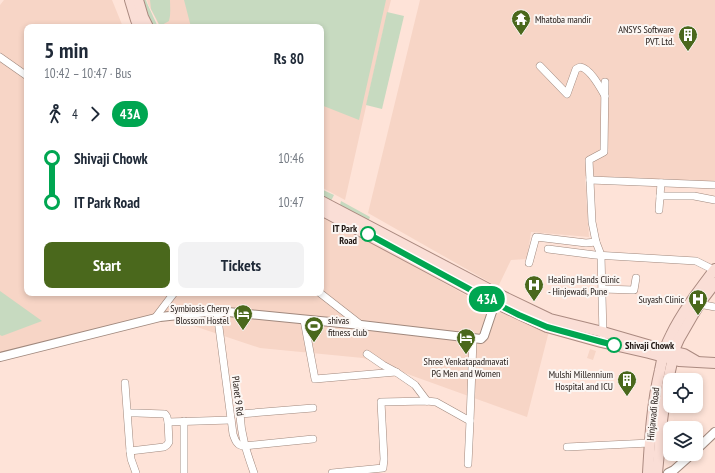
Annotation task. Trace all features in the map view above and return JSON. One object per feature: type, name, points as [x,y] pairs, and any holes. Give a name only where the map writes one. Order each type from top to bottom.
[{"type":"main road","points":[[130,0],[138,24]]},
{"type":"main road","points":[[138,0],[146,24]]},
{"type":"main road","points":[[324,203],[547,327],[602,337],[669,354],[686,362],[715,363]]},
{"type":"main road","points":[[324,212],[497,299]]},
{"type":"main road","points":[[657,473],[670,335],[695,295],[715,270]]},
{"type":"main road","points":[[669,354],[699,304],[715,282]]},
{"type":"main road","name":"Hinjawadi Road","points":[[648,473],[656,387],[669,354]]},
{"type":"street","points":[[0,57],[24,74]]},
{"type":"street","points":[[540,66],[567,94],[576,69],[583,67],[591,75],[605,96]]},
{"type":"street","points":[[602,337],[601,255],[596,242],[592,222],[589,160],[604,152],[605,82]]},
{"type":"street","points":[[590,180],[715,185]]},
{"type":"street","points":[[659,210],[660,183]]},
{"type":"street","points":[[660,196],[694,196],[715,200]]},
{"type":"street","points":[[529,263],[536,237],[586,243],[596,242]]},
{"type":"street","points":[[548,249],[595,255],[696,261],[715,270]]},
{"type":"street","points":[[602,289],[634,290],[636,278]]},
{"type":"street","points":[[155,318],[172,296]]},
{"type":"street","points":[[324,296],[361,326]]},
{"type":"street","points":[[0,357],[155,318],[207,312],[228,312],[481,339],[484,336],[497,299]]},
{"type":"street","points":[[699,304],[715,308]]},
{"type":"street","name":"Planet 9 Rd","points":[[217,312],[232,434],[239,445],[244,446],[254,473]]},
{"type":"street","points":[[304,320],[315,380],[396,372]]},
{"type":"street","points":[[468,464],[472,379],[472,339]]},
{"type":"street","points":[[367,354],[414,385],[428,401]]},
{"type":"street","points":[[125,383],[130,451],[136,473]]},
{"type":"street","points":[[332,473],[383,468],[384,459],[381,402],[436,402],[470,421]]},
{"type":"street","points":[[313,408],[240,414],[244,446],[313,439]]},
{"type":"street","points":[[128,413],[164,414],[167,417],[168,422],[169,442],[167,445],[164,447],[130,451]]},
{"type":"street","points":[[168,422],[231,420]]},
{"type":"street","points":[[184,421],[184,473]]},
{"type":"street","points":[[232,428],[241,429]]},
{"type":"street","points":[[703,443],[715,432]]},
{"type":"street","points":[[567,446],[650,443]]},
{"type":"street","points":[[668,473],[684,461]]},
{"type":"shaded area","points":[[4,0],[112,0],[122,24],[24,24],[24,296],[324,296],[324,217],[491,309],[549,331],[527,417],[363,358],[260,348],[173,319],[0,354],[0,5]]},
{"type":"shaded area","points":[[147,0],[391,0],[345,200],[324,189],[324,24],[158,24]]},
{"type":"shaded area","points":[[420,0],[715,0],[715,182],[585,176],[589,237],[531,232],[527,259],[511,260],[498,287],[368,213]]},
{"type":"shaded area","points":[[590,349],[596,351],[593,360],[587,358]]},
{"type":"green space","points":[[142,0],[146,0],[157,24],[151,24]]},
{"type":"green space","points":[[150,0],[170,0],[169,21],[164,24],[159,24],[151,9]]},
{"type":"green space","points":[[184,0],[386,0],[359,120],[324,106],[324,24],[190,24]]},
{"type":"green space","points":[[387,12],[404,16],[382,109],[366,105]]},
{"type":"green space","points":[[324,190],[334,195],[330,203],[324,200]]},
{"type":"green space","points":[[341,201],[370,217],[367,224],[340,209]]},
{"type":"green space","points":[[0,291],[42,321],[2,336],[0,335]]},
{"type":"bus line","name":"43A","points":[[368,234],[519,315],[547,327],[614,345]]},
{"type":"place","name":"Mhatoba mandir","points":[[521,36]]},
{"type":"place","name":"ANSYS Software PVT. Ltd.","points":[[688,52]]},
{"type":"place","name":"IT Park Road","points":[[368,234]]},
{"type":"place","name":"Healing Hands Clinic - Hinjewadi, Pune","points":[[534,302]]},
{"type":"place","name":"Suyash Clinic","points":[[698,316]]},
{"type":"place","name":"Symbiosis Cherry Blossom Hostel","points":[[243,331]]},
{"type":"place","name":"shivas fitness club","points":[[314,343]]},
{"type":"place","name":"Shivaji Chowk","points":[[614,345]]},
{"type":"place","name":"Shree Venkatapadmavati PG Men and Women","points":[[466,355]]},
{"type":"place","name":"Mulshi Millennium Hospital and ICU","points":[[627,397]]}]
